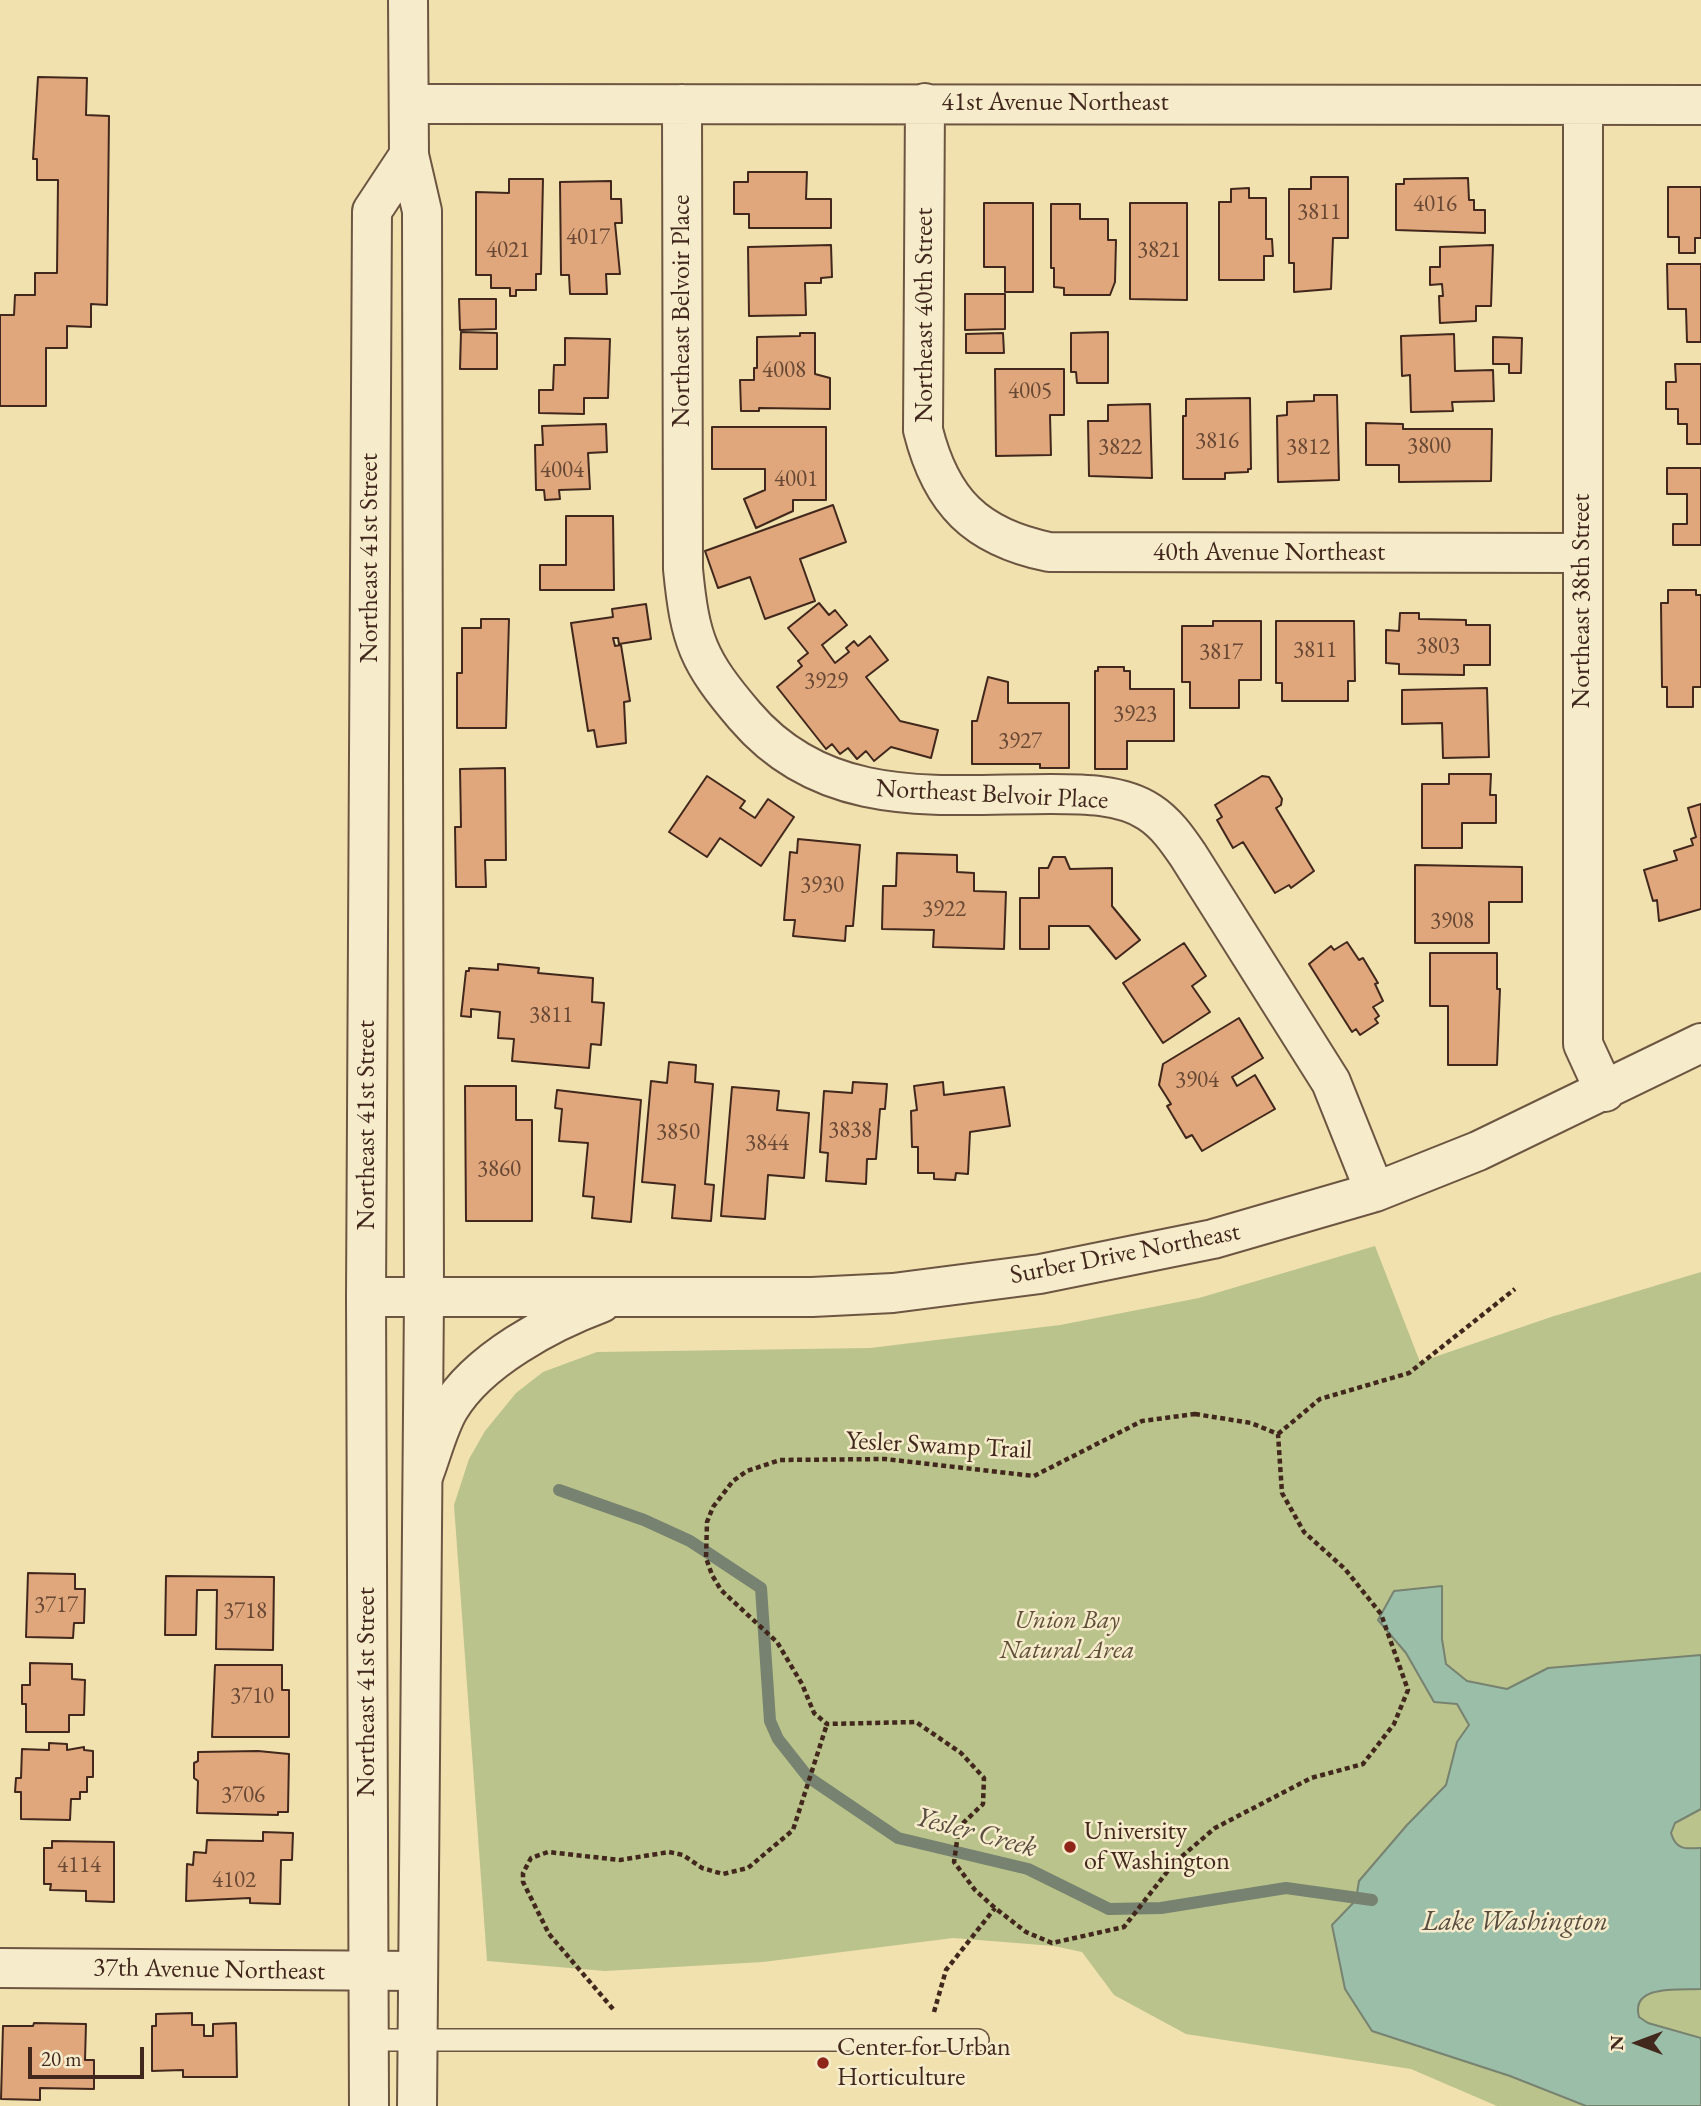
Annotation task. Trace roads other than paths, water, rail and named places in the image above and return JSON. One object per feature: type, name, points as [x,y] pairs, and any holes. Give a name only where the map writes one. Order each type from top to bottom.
[{"type":"street","name":"Northeast 41st Street","points":[[408,0],[409,155],[422,211],[424,1297],[416,2106]]},
{"type":"street","name":"Northeast 40th Street","points":[[925,103],[923,430],[931,463],[945,491],[966,514]]},
{"type":"street","name":"41st Avenue Northeast","points":[[409,104],[1701,104]]},
{"type":"street","name":"Northeast Belvoir Place","points":[[682,104],[683,569],[688,619],[703,662],[758,731],[783,753],[844,784],[902,794],[1081,794],[1116,799],[1148,811],[1173,833],[1188,855],[1331,1082],[1376,1192]]},
{"type":"street","name":"Northeast 38th Street","points":[[1583,105],[1583,1044],[1605,1092]]},
{"type":"street","name":"Northeast 41st Street","points":[[369,2106],[366,1297],[372,211],[409,155]]},
{"type":"street","name":"40th Avenue Northeast","points":[[966,514],[1020,546],[1049,552],[1582,553]]},
{"type":"street","name":"Surber Drive Northeast","points":[[366,1297],[879,1293],[1040,1275],[1213,1239],[1376,1192],[1478,1151],[1605,1092],[1701,1043]]},
{"type":"street","name":"Surber Drive Northeast","points":[[422,1476],[449,1408],[476,1379],[514,1346],[560,1318],[620,1296]]},
{"type":"street","name":"37th Avenue Northeast","points":[[0,1968],[418,1971]]},
{"type":"lane","points":[[369,2040],[978,2040]]},
{"type":"water","name":"Lake Washington","points":[[1442,1586],[1442,1639],[1446,1664],[1467,1681],[1507,1689],[1548,1668],[1701,1655],[1701,1809],[1675,1823],[1671,1833],[1676,1843],[1682,1847],[1701,1848],[1701,1989],[1659,1991],[1642,1999],[1638,2006],[1639,2017],[1648,2023],[1701,2038],[1701,2106],[1586,2106],[1510,2076],[1372,2031],[1345,1989],[1332,1925],[1356,1900],[1359,1881],[1446,1785],[1457,1742],[1469,1725],[1457,1704],[1434,1702],[1406,1653],[1378,1620],[1394,1591]]},
{"type":"waterway","name":"Yesler Creek","points":[[559,1490],[644,1520],[690,1541],[761,1588],[770,1721],[778,1739],[808,1777],[898,1838],[1028,1869],[1109,1909],[1161,1908],[1286,1888],[1372,1900]]},
{"type":"place","name":"University of Washington","points":[[1070,1847]]},
{"type":"place","name":"Center for Urban Horticulture","points":[[823,2063]]},
{"type":"park label","name":"Union Bay Natural Area","points":[[1067,1636]]}]
